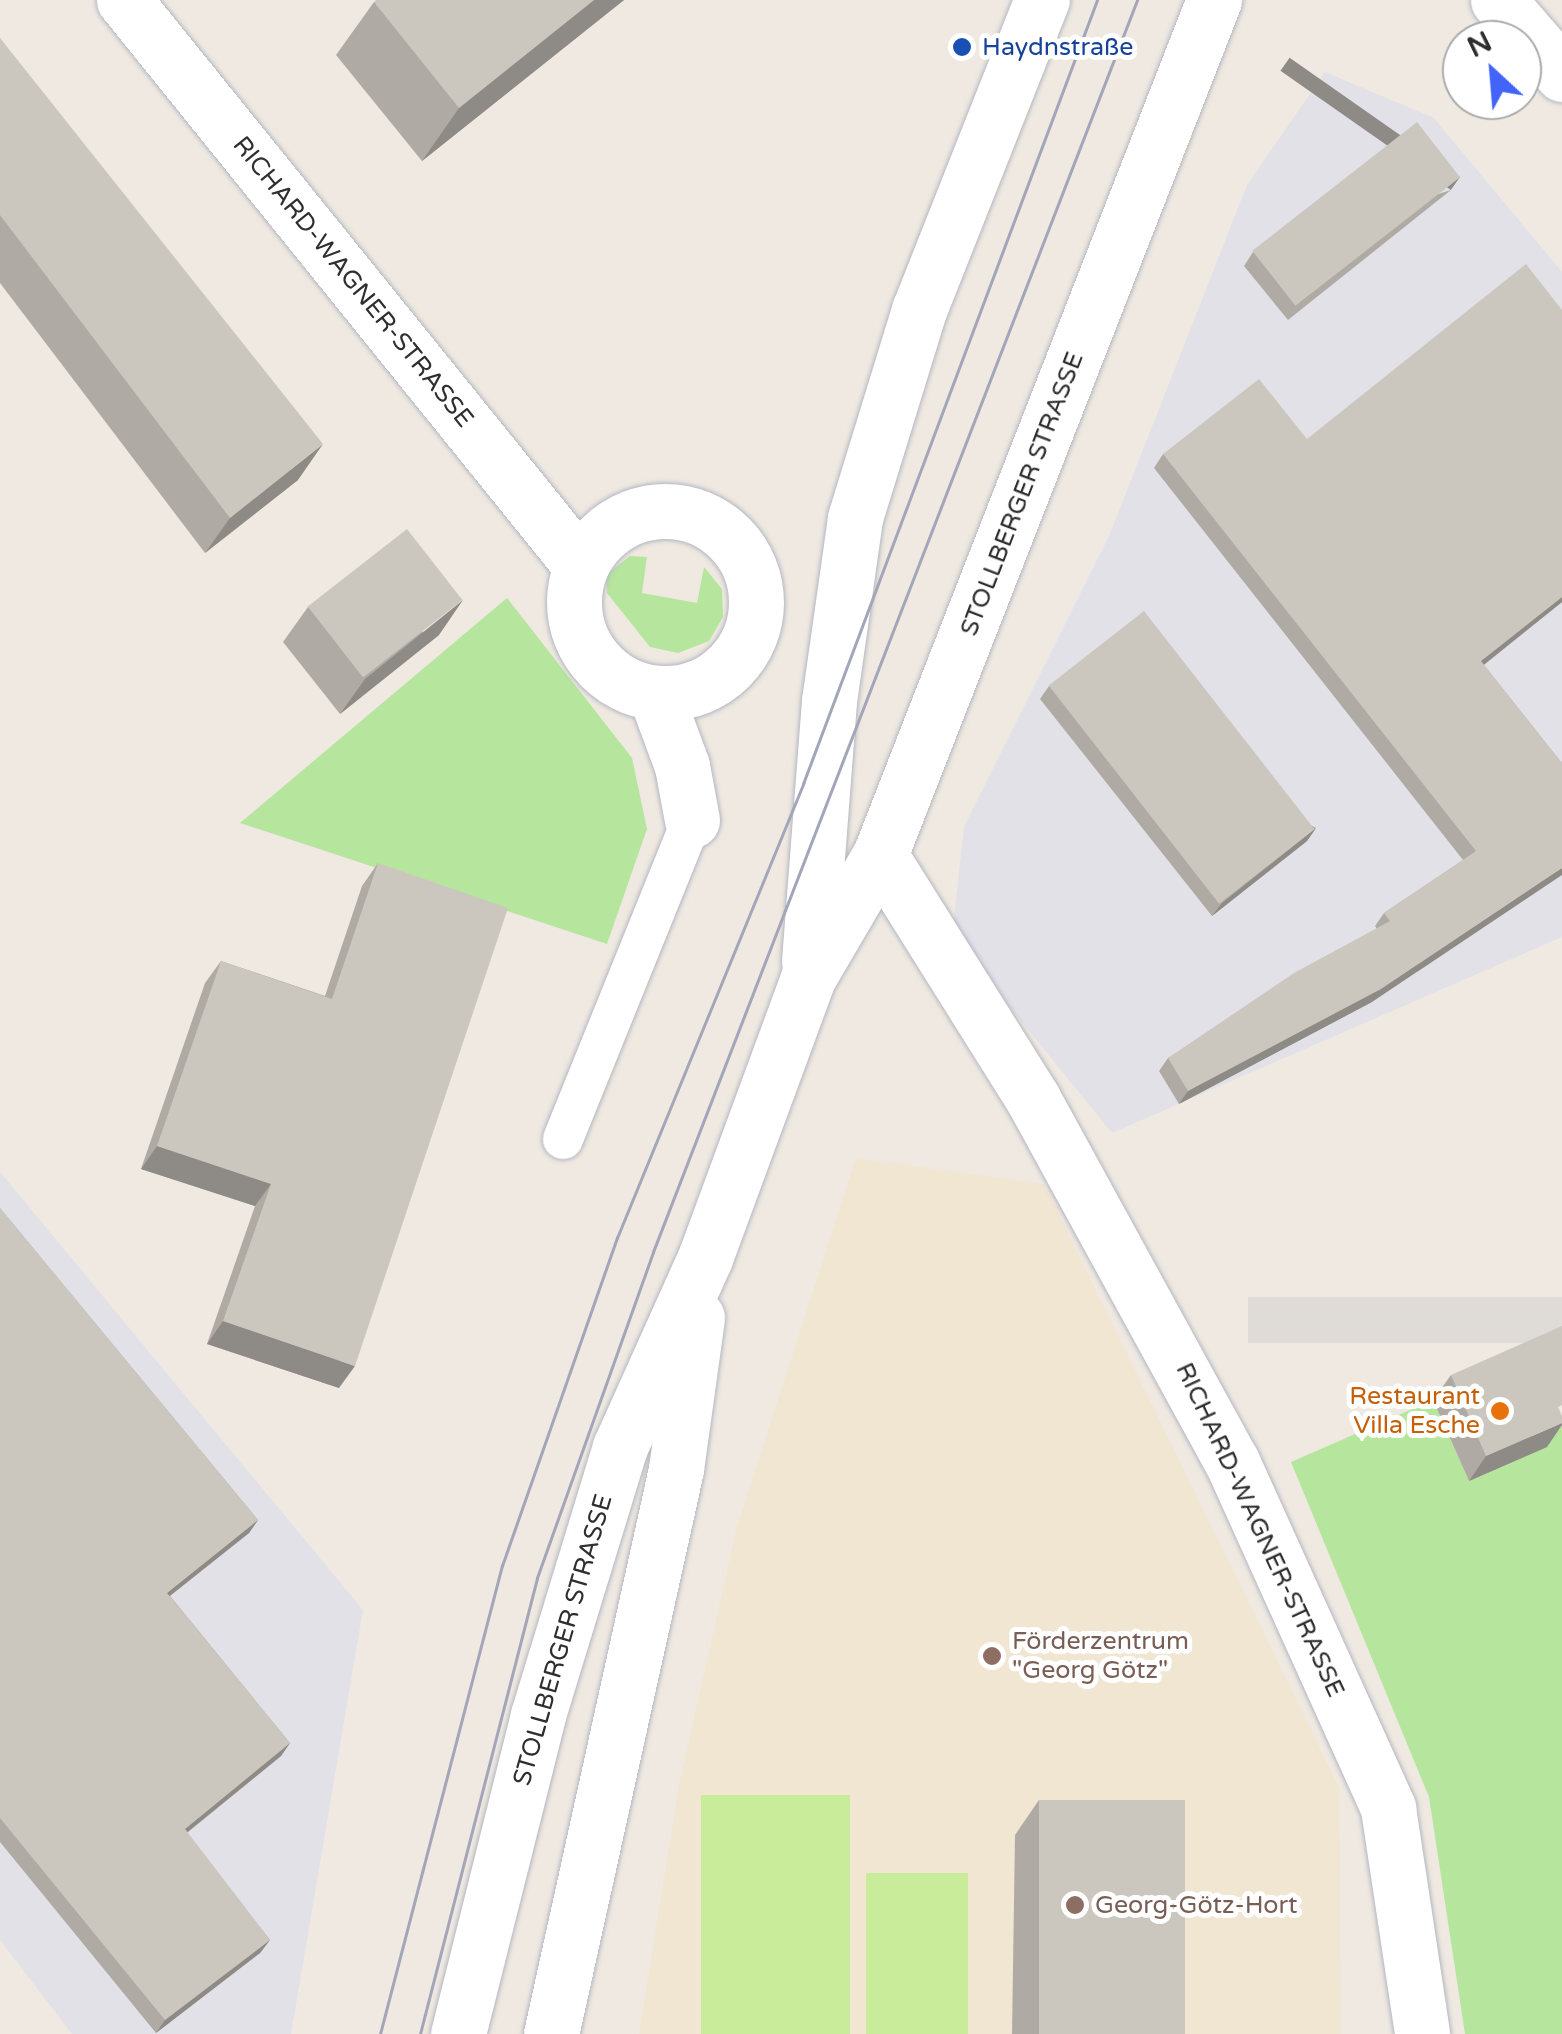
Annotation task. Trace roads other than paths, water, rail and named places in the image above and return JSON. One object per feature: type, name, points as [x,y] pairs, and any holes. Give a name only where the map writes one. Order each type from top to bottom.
[{"type":"main road","name":"RICHARD-WAGNER-STRASSE","points":[[124,0],[581,566]]},
{"type":"main road","name":"STOLLBERGER STRASSE","points":[[808,978],[829,701],[855,518],[919,310],[1042,0]]},
{"type":"main road","name":"STOLLBERGER STRASSE","points":[[458,2034],[538,1715],[620,1447],[705,1258],[808,978],[880,855],[1214,0]]},
{"type":"main road","points":[[1498,0],[1562,74]]},
{"type":"main road","points":[[651,512],[708,522],[743,554],[756,603],[747,643],[714,679],[695,689],[655,692],[612,677],[579,634],[574,610],[581,566],[610,528],[651,512]]},
{"type":"main road","points":[[655,692],[682,766],[692,820]]},
{"type":"main road","name":"RICHARD-WAGNER-STRASSE","points":[[880,855],[1033,1099],[1232,1462],[1388,1808],[1422,2034]]},
{"type":"main road","name":"STOLLBERGER STRASSE","points":[[551,2034],[676,1469],[705,1258]]},
{"type":"lane","points":[[563,1139],[692,820]]},
{"type":"tram line","points":[[380,2034],[502,1566],[617,1238],[803,784],[1097,0]]},
{"type":"tram line","points":[[420,2034],[537,1578],[653,1252],[1137,0]]},
{"type":"place","name":"Haydnstraße","points":[[962,47]]},
{"type":"place","name":"Restaurant Villa Esche","points":[[1500,1411]]},
{"type":"place","name":"Förderzentrum \"Georg Götz\"","points":[[992,1656]]},
{"type":"place","name":"Georg-Götz-Hort","points":[[1075,1905]]}]
